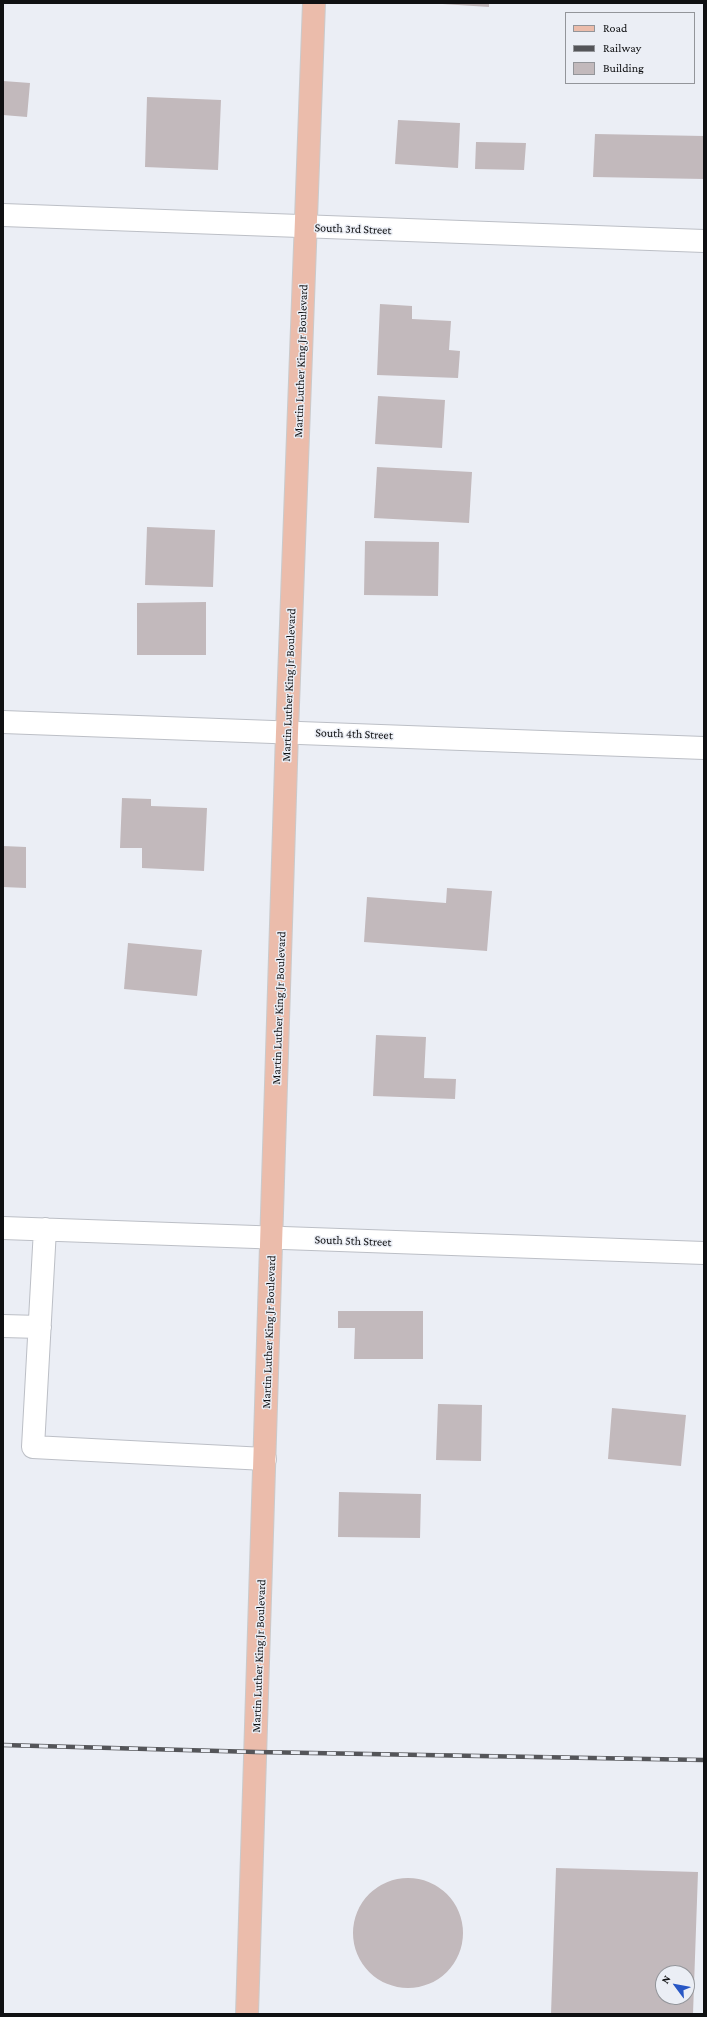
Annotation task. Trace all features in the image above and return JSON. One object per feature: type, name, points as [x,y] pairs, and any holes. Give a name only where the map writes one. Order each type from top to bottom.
[{"type":"main road","name":"Martin Luther King Jr Boulevard","points":[[247,2014],[288,732],[314,3]]},
{"type":"street","name":"South 3rd Street","points":[[3,214],[306,227],[704,241]]},
{"type":"street","name":"South 4th Street","points":[[3,722],[704,748]]},
{"type":"street","name":"South 5th Street","points":[[3,1228],[272,1239],[704,1253]]},
{"type":"street","points":[[45,1229],[33,1447],[265,1459]]},
{"type":"street","points":[[3,1326],[40,1327]]},
{"type":"building","points":[[427,3],[489,3],[489,7]]},
{"type":"building","points":[[3,81],[30,83],[27,117],[3,115]]},
{"type":"building","points":[[147,97],[221,100],[218,170],[145,167]]},
{"type":"building","points":[[398,120],[460,123],[458,168],[395,164]]},
{"type":"building","points":[[595,134],[704,136],[704,179],[593,177]]},
{"type":"building","points":[[476,142],[526,143],[524,170],[475,169]]},
{"type":"building","points":[[380,304],[412,306],[412,319],[451,321],[449,350],[460,351],[458,378],[377,375]]},
{"type":"building","points":[[378,396],[445,400],[442,448],[375,444]]},
{"type":"building","points":[[377,467],[472,472],[469,523],[374,518]]},
{"type":"building","points":[[147,527],[215,530],[213,587],[145,585]]},
{"type":"building","points":[[365,541],[439,542],[438,596],[364,595]]},
{"type":"building","points":[[206,602],[206,655],[137,655],[137,603]]},
{"type":"building","points":[[122,798],[151,799],[151,806],[207,808],[204,871],[142,868],[142,848],[120,848]]},
{"type":"building","points":[[3,846],[26,847],[26,888],[3,887]]},
{"type":"building","points":[[447,888],[492,891],[487,951],[364,942],[367,897],[446,903]]},
{"type":"building","points":[[128,943],[202,950],[197,996],[124,989]]},
{"type":"building","points":[[376,1035],[426,1037],[424,1078],[456,1079],[455,1099],[373,1096]]},
{"type":"building","points":[[338,1311],[423,1311],[423,1359],[354,1359],[355,1328],[338,1328]]},
{"type":"building","points":[[438,1404],[482,1405],[481,1461],[436,1460]]},
{"type":"building","points":[[612,1408],[686,1415],[681,1466],[608,1459]]},
{"type":"building","points":[[339,1492],[421,1494],[420,1538],[338,1537]]},
{"type":"building","points":[[556,1868],[698,1872],[695,1965],[655,1965],[655,2005],[693,2005],[693,2014],[551,2014]]},
{"type":"building","points":[[408,1878],[429,1882],[447,1894],[459,1912],[463,1933],[459,1954],[447,1972],[429,1984],[408,1988],[387,1984],[369,1972],[357,1954],[353,1933],[357,1912],[369,1894],[387,1882]]},
{"type":"railway","points":[[3,1745],[256,1752],[704,1760]]}]
